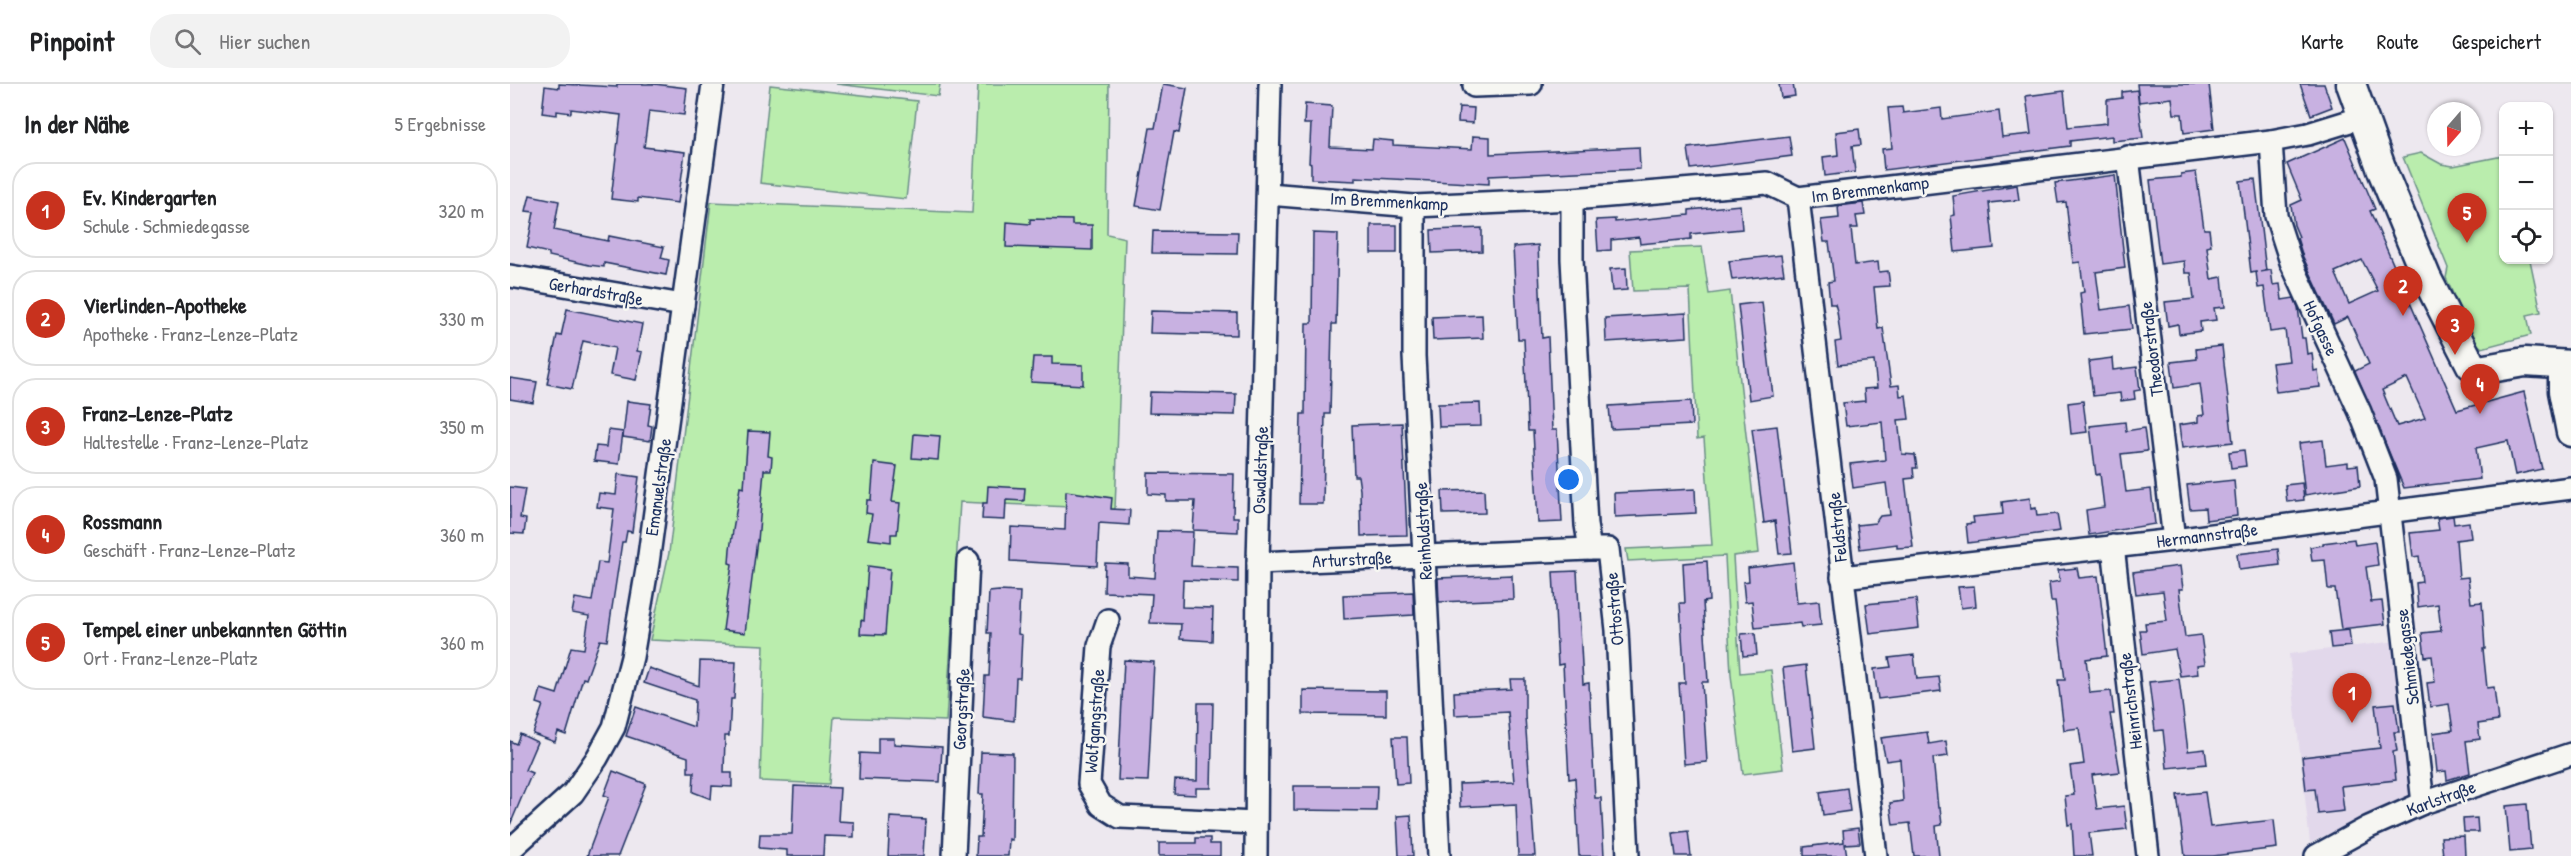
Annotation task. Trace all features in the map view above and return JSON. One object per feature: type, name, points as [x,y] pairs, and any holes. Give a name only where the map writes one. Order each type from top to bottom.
[{"type":"street","name":"Emanuelstraße","points":[[510,850],[573,793],[597,758],[614,727],[632,657],[648,563],[713,84]]},
{"type":"street","name":"Oswaldstraße","points":[[1256,856],[1258,563],[1270,84]]},
{"type":"street","points":[[1474,86],[1531,84]]},
{"type":"street","points":[[2351,84],[2427,279],[2470,365],[2479,370],[2540,361],[2567,365],[2563,391],[2571,432]]},
{"type":"street","name":"Im Bremmenkamp","points":[[1268,194],[1414,206],[1572,199],[1767,183],[1798,198],[2271,141],[2308,134],[2362,117]]},
{"type":"street","name":"Hofgasse","points":[[2271,141],[2276,216],[2291,262],[2364,423],[2386,479],[2389,511]]},
{"type":"street","name":"Theodorstraße","points":[[2128,157],[2174,540]]},
{"type":"street","name":"Feldstraße","points":[[1798,198],[1876,856]]},
{"type":"street","name":"Ottostraße","points":[[1572,199],[1572,259],[1586,525],[1590,549],[1608,549],[1617,630],[1628,856]]},
{"type":"street","name":"Reinholdstraße","points":[[1414,206],[1414,356],[1439,856]]},
{"type":"street","name":"Gerhardstraße","points":[[510,276],[683,305]]},
{"type":"street","name":"Hermannstraße","points":[[1842,577],[2174,540],[2571,488]]},
{"type":"street","name":"Schmiedegasse","points":[[2389,511],[2423,803]]},
{"type":"street","name":"Heinrichstraße","points":[[2113,546],[2148,856]]},
{"type":"street","name":"Arturstraße","points":[[1258,563],[1590,549]]},
{"type":"street","name":"Georgstraße","points":[[954,856],[968,561]]},
{"type":"street","name":"Wolfgangstraße","points":[[1108,620],[1099,646],[1089,784],[1101,806],[1120,817],[1256,823]]},
{"type":"street","name":"Karlstraße","points":[[2316,856],[2369,827],[2423,803],[2571,754]]},
{"type":"shaded area","points":[[2397,641],[2415,792],[2310,843],[2289,654]]},
{"type":"green space","points":[[836,84],[940,84],[938,96]]},
{"type":"green space","points":[[978,84],[1109,84],[1107,234],[1125,238],[1115,509],[960,502],[946,721],[834,717],[829,784],[760,781],[764,645],[650,640],[669,553],[711,202],[972,213]]},
{"type":"green space","points":[[770,85],[917,101],[906,199],[760,183]]},
{"type":"green space","points":[[2421,153],[2441,164],[2453,166],[2499,157],[2499,264],[2531,264],[2541,312],[2527,315],[2531,335],[2482,348],[2474,341],[2446,278],[2448,268],[2403,157]]},
{"type":"green space","points":[[1702,247],[1709,294],[1730,291],[1759,553],[1733,556],[1740,673],[1771,670],[1783,769],[1743,774],[1731,675],[1725,556],[1628,561],[1626,549],[1712,545],[1704,438],[1697,439],[1690,289],[1633,291],[1630,250]]},
{"type":"building","points":[[559,84],[617,87],[617,84],[654,84],[687,88],[684,115],[649,111],[644,147],[685,152],[678,203],[638,198],[638,202],[611,199],[621,115],[571,109],[571,113],[557,111],[557,115],[542,113],[545,86],[559,88]]},
{"type":"building","points":[[1163,84],[1187,88],[1179,133],[1174,132],[1160,210],[1136,206],[1150,128],[1155,128]]},
{"type":"building","points":[[1779,84],[1793,84],[1795,96],[1781,98]]},
{"type":"building","points":[[2137,84],[2209,84],[2214,129],[2184,133],[2182,114],[2174,114],[2172,98],[2139,102]]},
{"type":"building","points":[[2300,84],[2324,84],[2332,107],[2311,115]]},
{"type":"building","points":[[2137,90],[2143,138],[2112,141],[2112,136],[2070,141],[2070,146],[1884,170],[1882,149],[1892,148],[1888,108],[1902,107],[1903,113],[1941,108],[1942,119],[1999,111],[2002,137],[2031,134],[2026,96],[2064,91],[2068,127],[2107,123],[2107,100],[2122,98],[2122,92]]},
{"type":"building","points":[[1305,104],[1332,106],[1330,147],[1372,149],[1373,139],[1393,141],[1393,145],[1472,149],[1473,136],[1490,137],[1490,154],[1639,147],[1640,169],[1489,176],[1489,184],[1355,177],[1355,181],[1311,179],[1311,164],[1309,163],[1311,124],[1304,124]]},
{"type":"building","points":[[1459,107],[1474,108],[1473,123],[1458,122]]},
{"type":"building","points":[[1859,129],[1861,145],[1852,146],[1855,172],[1825,176],[1823,157],[1838,155],[1836,132]]},
{"type":"building","points":[[1789,136],[1792,156],[1691,169],[1688,148]]},
{"type":"building","points":[[2345,138],[2375,209],[2370,211],[2457,410],[2524,392],[2542,469],[2515,475],[2508,441],[2476,448],[2480,479],[2404,488],[2355,371],[2369,364],[2348,317],[2334,324],[2303,257],[2291,205],[2302,200],[2287,164]],"holes":[[[2362,260],[2378,291],[2349,304],[2335,272]],[[2407,378],[2425,418],[2397,426],[2382,390]]]},
{"type":"building","points":[[2196,172],[2204,229],[2209,229],[2211,246],[2207,247],[2211,279],[2222,277],[2225,307],[2214,308],[2216,320],[2200,322],[2201,331],[2179,334],[2178,324],[2168,326],[2165,302],[2194,299],[2191,273],[2185,273],[2184,261],[2160,264],[2150,180],[2181,177],[2181,174]]},
{"type":"building","points":[[2115,175],[2125,268],[2096,272],[2101,310],[2129,306],[2132,329],[2084,334],[2080,293],[2084,292],[2080,262],[2073,263],[2066,202],[2058,203],[2055,183]]},
{"type":"building","points":[[2255,179],[2266,271],[2271,270],[2273,285],[2280,284],[2282,300],[2294,298],[2298,307],[2302,338],[2305,338],[2307,354],[2312,353],[2314,371],[2318,370],[2320,387],[2276,392],[2272,363],[2289,361],[2285,330],[2270,332],[2264,287],[2258,288],[2256,272],[2251,273],[2240,181]]},
{"type":"building","points":[[2017,185],[2019,200],[1989,203],[1994,248],[1955,252],[1951,216],[1955,215],[1953,196]]},
{"type":"building","points":[[530,195],[559,201],[554,230],[608,241],[609,236],[664,247],[661,258],[669,260],[666,275],[604,263],[604,267],[589,265],[549,256],[549,253],[527,248],[534,212],[526,211]]},
{"type":"building","points":[[1863,203],[1865,215],[1856,216],[1858,228],[1851,228],[1855,265],[1878,262],[1879,272],[1888,271],[1890,286],[1874,287],[1878,329],[1883,328],[1891,386],[1899,385],[1900,396],[1906,395],[1909,419],[1898,420],[1902,454],[1915,455],[1917,468],[1913,468],[1914,478],[1905,479],[1913,547],[1897,548],[1897,544],[1860,549],[1857,525],[1875,523],[1880,516],[1890,515],[1886,483],[1853,488],[1850,464],[1885,460],[1882,422],[1846,426],[1843,403],[1865,401],[1864,389],[1877,388],[1874,361],[1838,365],[1835,342],[1841,341],[1835,304],[1830,304],[1828,282],[1834,281],[1829,242],[1824,242],[1821,220],[1839,218],[1838,206]]},
{"type":"building","points":[[1740,205],[1742,229],[1691,234],[1691,239],[1640,244],[1639,237],[1611,240],[1611,250],[1598,251],[1596,220],[1615,219],[1615,222],[1689,215],[1689,210]]},
{"type":"building","points":[[1030,219],[1072,220],[1072,225],[1092,225],[1092,250],[1006,247],[1007,222],[1030,224]]},
{"type":"building","points":[[1371,225],[1397,225],[1397,253],[1371,253]]},
{"type":"building","points":[[1482,228],[1482,251],[1432,253],[1431,230]]},
{"type":"building","points":[[1153,231],[1238,232],[1237,254],[1152,253]]},
{"type":"building","points":[[1313,233],[1338,234],[1336,324],[1332,324],[1330,414],[1325,414],[1323,504],[1299,504],[1301,414],[1305,414],[1306,323],[1312,323]]},
{"type":"building","points":[[1538,245],[1542,338],[1548,337],[1552,430],[1557,430],[1562,522],[1538,523],[1533,431],[1528,431],[1524,339],[1518,339],[1513,247]]},
{"type":"building","points":[[1781,255],[1784,274],[1732,280],[1729,261]]},
{"type":"building","points":[[1626,268],[1627,290],[1612,291],[1610,269]]},
{"type":"building","points":[[1762,302],[1773,396],[1749,400],[1738,305]]},
{"type":"building","points":[[567,309],[642,324],[637,351],[642,352],[636,380],[610,375],[615,348],[583,341],[572,389],[547,384],[557,335],[561,336]]},
{"type":"building","points":[[1151,311],[1237,313],[1237,335],[1150,333]]},
{"type":"building","points":[[1686,313],[1687,337],[1606,342],[1605,318]]},
{"type":"building","points":[[1482,315],[1483,338],[1433,340],[1432,317]]},
{"type":"building","points":[[2222,346],[2233,442],[2182,448],[2179,425],[2198,422],[2198,416],[2204,415],[2200,384],[2174,388],[2171,362],[2197,359],[2196,349]]},
{"type":"building","points":[[1033,357],[1052,357],[1052,364],[1083,365],[1083,385],[1031,382]]},
{"type":"building","points":[[2112,358],[2113,370],[2137,367],[2140,390],[2134,391],[2135,399],[2121,401],[2120,393],[2093,396],[2089,361]]},
{"type":"building","points":[[510,378],[537,382],[533,403],[510,399]]},
{"type":"building","points":[[1150,392],[1236,394],[1235,415],[1149,413]]},
{"type":"building","points":[[627,401],[651,404],[648,425],[652,426],[650,441],[623,437]]},
{"type":"building","points":[[1691,401],[1692,425],[1611,429],[1609,406]]},
{"type":"building","points":[[2083,401],[2087,432],[2071,434],[2068,403]]},
{"type":"building","points":[[1480,403],[1481,426],[1439,427],[1438,404]]},
{"type":"building","points":[[2125,422],[2126,431],[2144,428],[2147,451],[2121,454],[2126,492],[2151,489],[2155,524],[2089,535],[2086,510],[2104,507],[2100,474],[2096,475],[2090,426]]},
{"type":"building","points":[[1402,423],[1407,535],[1361,536],[1360,490],[1358,476],[1354,476],[1352,425]]},
{"type":"building","points":[[1777,426],[1792,553],[1779,554],[1775,521],[1764,523],[1752,429]]},
{"type":"building","points":[[608,430],[623,432],[619,464],[594,461],[596,446],[606,447]]},
{"type":"building","points":[[748,431],[770,432],[768,456],[772,457],[771,470],[764,470],[758,541],[745,633],[723,630],[732,564],[729,563],[730,549],[740,487],[744,488]]},
{"type":"building","points":[[914,434],[940,436],[938,460],[912,458]]},
{"type":"building","points":[[2323,440],[2326,465],[2348,462],[2348,466],[2358,465],[2360,486],[2305,495],[2299,443]]},
{"type":"building","points":[[2244,450],[2246,466],[2231,468],[2229,452]]},
{"type":"building","points":[[874,463],[897,466],[892,502],[900,503],[897,534],[891,534],[891,542],[868,539],[872,514],[866,513],[867,500],[871,500]]},
{"type":"building","points":[[1148,473],[1234,474],[1233,517],[1238,517],[1238,532],[1193,530],[1195,501],[1166,501],[1166,495],[1148,494]]},
{"type":"building","points":[[618,474],[639,477],[632,532],[627,531],[625,542],[622,542],[607,641],[600,640],[586,679],[583,678],[566,735],[558,732],[555,742],[533,734],[543,705],[537,703],[541,689],[557,694],[571,647],[584,649],[589,616],[572,613],[575,598],[592,601],[598,562],[607,563],[614,509],[597,507],[599,493],[616,495]]},
{"type":"building","points":[[2234,480],[2237,516],[2206,520],[2205,508],[2190,509],[2187,485]]},
{"type":"building","points":[[2302,483],[2304,500],[2287,502],[2285,485]]},
{"type":"building","points":[[988,486],[1025,488],[1024,501],[1006,500],[1005,520],[982,519],[983,503],[987,503]]},
{"type":"building","points":[[510,487],[525,489],[520,518],[526,519],[524,534],[510,533]]},
{"type":"building","points":[[1695,489],[1696,513],[1615,517],[1614,493]]},
{"type":"building","points":[[1484,490],[1485,513],[1443,514],[1442,491]]},
{"type":"building","points":[[1066,491],[1112,498],[1111,509],[1130,510],[1129,525],[1099,523],[1097,566],[1010,561],[1011,527],[1065,530]]},
{"type":"building","points":[[2030,498],[2031,509],[2036,508],[2037,516],[2057,514],[2060,531],[1968,543],[1966,524],[1974,523],[1973,517],[2003,514],[2002,502]]},
{"type":"building","points":[[2453,516],[2454,524],[2469,522],[2471,538],[2456,540],[2459,578],[2468,577],[2471,603],[2482,602],[2487,688],[2494,687],[2498,721],[2478,724],[2480,739],[2466,741],[2470,773],[2447,780],[2446,771],[2437,772],[2433,733],[2453,730],[2449,704],[2430,707],[2427,683],[2435,682],[2432,656],[2425,657],[2422,633],[2441,631],[2438,604],[2418,607],[2416,583],[2422,582],[2419,556],[2413,557],[2410,533],[2439,530],[2437,518]]},
{"type":"building","points":[[1157,531],[1193,532],[1191,566],[1238,568],[1238,582],[1183,580],[1182,607],[1213,608],[1212,641],[1180,639],[1181,624],[1150,623],[1152,594],[1104,592],[1105,563],[1128,564],[1128,576],[1155,578]]},
{"type":"building","points":[[2354,539],[2355,545],[2375,542],[2378,565],[2366,567],[2371,602],[2382,601],[2385,624],[2341,629],[2335,589],[2328,589],[2325,560],[2312,561],[2310,547]]},
{"type":"building","points":[[2278,549],[2280,565],[2239,570],[2237,554]]},
{"type":"building","points":[[1707,561],[1709,601],[1703,602],[1708,682],[1702,682],[1707,762],[1684,764],[1679,683],[1685,683],[1680,603],[1685,603],[1683,563]]},
{"type":"building","points":[[1793,562],[1797,603],[1819,601],[1821,625],[1801,627],[1800,623],[1755,628],[1752,601],[1745,602],[1743,582],[1749,581],[1748,568]]},
{"type":"building","points":[[868,566],[890,569],[885,635],[860,634],[861,620],[864,621]]},
{"type":"building","points":[[2180,566],[2183,589],[2179,589],[2185,637],[2201,635],[2205,664],[2197,665],[2198,674],[2180,676],[2175,649],[2143,654],[2140,630],[2146,630],[2145,623],[2167,621],[2163,591],[2136,594],[2133,572]]},
{"type":"building","points":[[2077,568],[2079,578],[2098,576],[2107,656],[2086,659],[2090,693],[2111,691],[2114,714],[2110,714],[2120,772],[2092,775],[2097,809],[2124,806],[2127,829],[2089,833],[2092,856],[2074,856],[2072,824],[2068,825],[2065,796],[2074,795],[2070,766],[2084,764],[2079,728],[2064,730],[2058,680],[2065,680],[2055,601],[2051,601],[2049,583],[2060,581],[2058,570]]},
{"type":"building","points":[[1577,571],[1583,684],[1589,683],[1595,798],[1601,798],[1604,856],[1579,856],[1575,778],[1569,779],[1563,664],[1558,665],[1553,572]]},
{"type":"building","points":[[1512,575],[1513,599],[1439,602],[1438,578]]},
{"type":"building","points":[[1974,586],[1976,606],[1961,608],[1958,587]]},
{"type":"building","points":[[989,592],[1020,592],[1018,634],[1022,635],[1020,678],[1016,678],[1014,721],[983,717],[985,676],[989,676],[991,633],[987,633]]},
{"type":"building","points":[[1413,592],[1414,615],[1344,619],[1343,595]]},
{"type":"building","points":[[1916,599],[1919,628],[1870,634],[1866,604]]},
{"type":"building","points":[[2349,630],[2351,646],[2331,648],[2329,632]]},
{"type":"building","points":[[1755,633],[1757,655],[1743,656],[1741,634]]},
{"type":"building","points":[[1914,655],[1917,679],[1939,677],[1941,691],[1878,699],[1874,669],[1891,667],[1889,658]]},
{"type":"building","points":[[1124,660],[1154,662],[1148,781],[1118,780]]},
{"type":"building","points":[[700,661],[736,662],[729,736],[725,736],[724,773],[732,773],[732,787],[712,786],[711,799],[693,792],[694,772],[688,772],[688,757],[626,736],[636,707],[694,727],[695,700],[644,683],[649,668],[699,686]]},
{"type":"building","points":[[1806,665],[1815,748],[1792,751],[1783,668]]},
{"type":"building","points":[[1510,679],[1525,679],[1525,717],[1535,856],[1518,856],[1516,804],[1460,807],[1459,784],[1514,782],[1508,712],[1455,715],[1454,692],[1511,689]]},
{"type":"building","points":[[2179,679],[2188,751],[2205,749],[2207,764],[2167,768],[2163,730],[2155,731],[2149,682]]},
{"type":"building","points":[[1303,690],[1386,691],[1386,715],[1303,714]]},
{"type":"building","points":[[1198,703],[1213,703],[1211,788],[1196,788],[1196,795],[1174,794],[1175,780],[1197,781]]},
{"type":"building","points":[[2395,703],[2399,732],[2394,732],[2397,751],[2393,752],[2396,780],[2341,786],[2344,811],[2318,814],[2315,789],[2306,790],[2302,757],[2380,748],[2375,705]]},
{"type":"building","points":[[1927,732],[1929,744],[1946,741],[1948,756],[1933,758],[1942,825],[1936,826],[1939,856],[1914,856],[1910,823],[1893,825],[1890,803],[1903,801],[1900,759],[1886,761],[1881,738]]},
{"type":"building","points":[[520,734],[537,742],[525,770],[532,773],[510,825],[510,741],[516,744]]},
{"type":"building","points":[[1393,737],[1407,737],[1409,783],[1396,784]]},
{"type":"building","points":[[878,738],[894,738],[894,744],[942,747],[940,782],[859,779],[860,753],[878,754]]},
{"type":"building","points":[[981,752],[1013,753],[1012,840],[1009,839],[1008,856],[976,856],[977,837],[981,837],[983,794],[979,794]]},
{"type":"building","points":[[613,771],[646,784],[618,856],[587,856],[609,797],[604,795]]},
{"type":"building","points":[[794,786],[840,788],[838,821],[854,822],[854,837],[824,836],[823,856],[787,856],[787,850],[759,848],[760,834],[792,834]]},
{"type":"building","points":[[1294,786],[1377,786],[1376,811],[1294,810]]},
{"type":"building","points":[[1847,788],[1850,811],[1823,815],[1820,792]]},
{"type":"building","points":[[2205,792],[2210,827],[2274,820],[2277,848],[2213,856],[2185,856],[2177,795]]},
{"type":"building","points":[[2527,804],[2531,850],[2510,852],[2506,806]]},
{"type":"building","points":[[1411,815],[1413,856],[1399,856],[1397,816]]},
{"type":"building","points":[[890,817],[926,819],[924,856],[888,856]]},
{"type":"building","points":[[2477,818],[2478,832],[2464,832],[2463,819]]},
{"type":"building","points":[[1858,828],[1860,843],[1845,844],[1847,856],[1804,856],[1804,847],[1844,842],[1843,830]]},
{"type":"building","points":[[1688,831],[1691,856],[1676,856],[1673,833]]},
{"type":"building","points":[[2464,836],[2465,856],[2443,856],[2441,837]]},
{"type":"building","points":[[1196,838],[1210,838],[1210,844],[1220,844],[1220,856],[1159,856],[1159,843],[1196,843]]},
{"type":"place","name":"Tempel einer unbekannten Göttin","points":[[2467,243]]},
{"type":"place","name":"Vierlinden-Apotheke","points":[[2403,316]]},
{"type":"place","name":"Franz-Lenze-Platz","points":[[2455,355]]},
{"type":"place","name":"Rossmann","points":[[2480,414]]},
{"type":"place","name":"Ev. Kindergarten","points":[[2352,723]]}]
